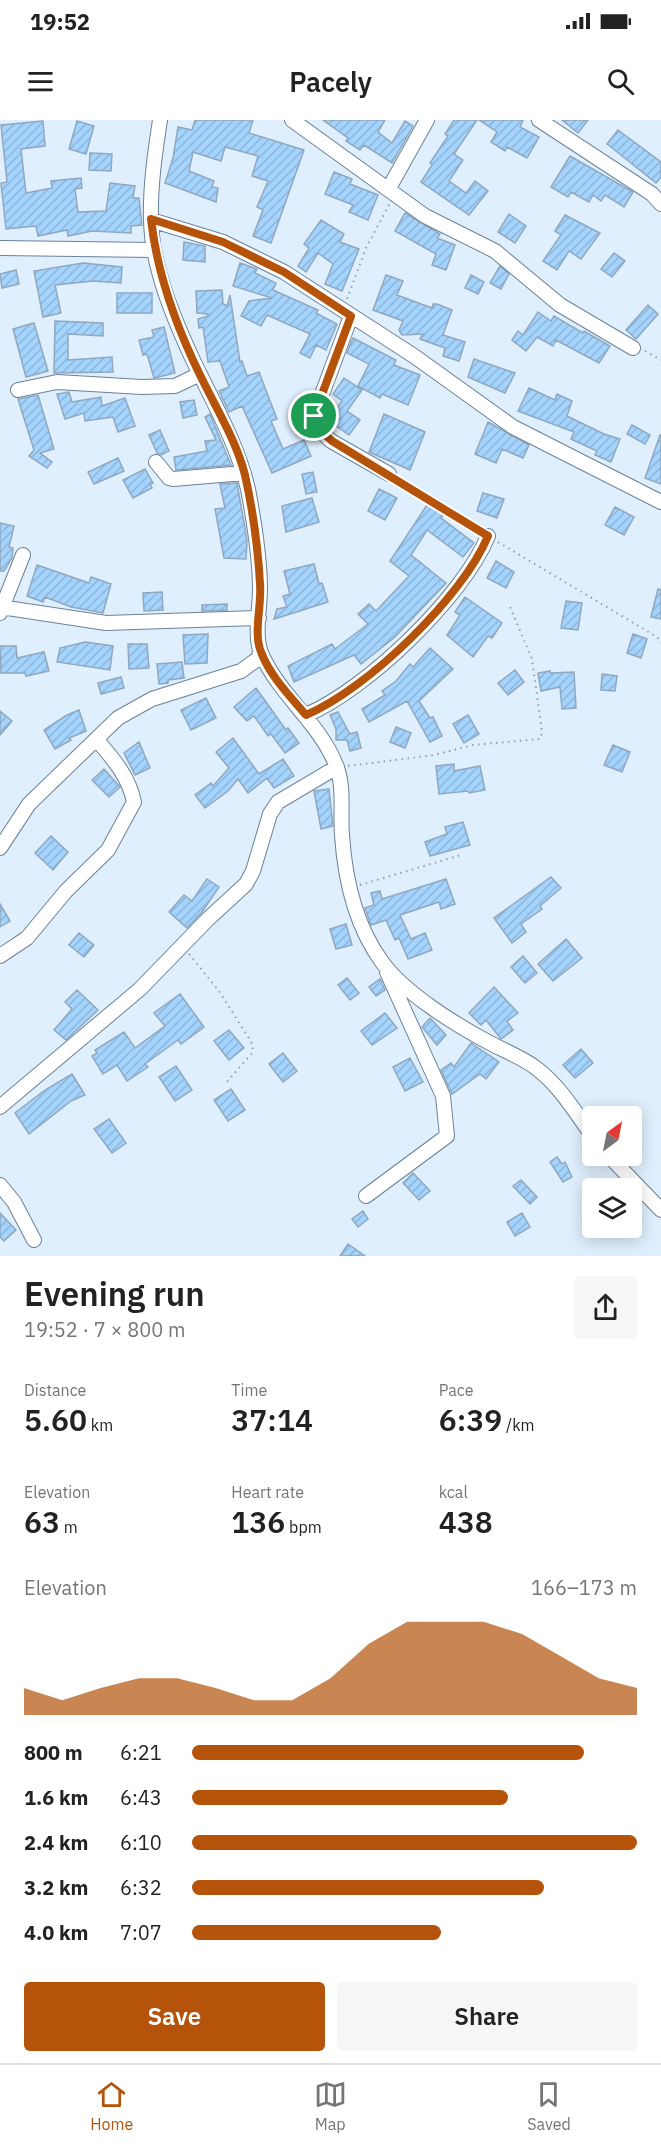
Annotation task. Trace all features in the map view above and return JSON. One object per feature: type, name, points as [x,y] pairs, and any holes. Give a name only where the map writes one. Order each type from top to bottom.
[{"type":"street","points":[[0,849],[29,804],[118,718],[152,699],[242,671],[259,657],[260,586],[251,506],[244,473],[234,444],[200,374],[169,301],[154,250],[151,219],[154,156],[160,120]]},
{"type":"street","points":[[292,120],[425,216],[495,251],[560,305],[633,348]]},
{"type":"street","points":[[392,191],[427,120]]},
{"type":"street","points":[[539,120],[652,194],[661,204]]},
{"type":"street","points":[[151,219],[223,242],[284,272],[513,427],[661,502]]},
{"type":"street","points":[[0,248],[154,250]]},
{"type":"street","points":[[347,313],[314,416],[314,425],[332,441],[389,474]]},
{"type":"street","points":[[18,390],[57,382],[142,387],[175,386],[200,374]]},
{"type":"street","points":[[156,462],[169,478],[173,479],[244,473]]},
{"type":"street","points":[[306,715],[328,706],[405,644],[474,565],[488,536]]},
{"type":"street","points":[[24,555],[1,609],[106,623],[259,618]]},
{"type":"street","points":[[260,650],[274,676],[320,735],[337,767],[342,793],[342,835],[350,888],[360,928],[384,965],[442,1096],[447,1136],[366,1196]]},
{"type":"street","points":[[0,956],[27,938],[66,891],[108,850],[134,802],[132,787],[125,775],[97,740]]},
{"type":"street","points":[[0,1107],[140,989],[246,884],[253,871],[270,814],[278,802],[337,767]]},
{"type":"street","points":[[384,965],[429,1006],[469,1032],[535,1066],[557,1086],[582,1121]]},
{"type":"street","points":[[619,1166],[661,1210]]},
{"type":"street","points":[[0,1185],[14,1202],[34,1240]]},
{"type":"path","points":[[347,313],[366,248],[392,191]]},
{"type":"path","points":[[633,348],[650,352],[661,360]]},
{"type":"path","points":[[389,474],[657,637],[661,643]]},
{"type":"path","points":[[337,767],[434,755],[473,745],[540,739],[542,732],[532,659],[510,607]]},
{"type":"path","points":[[350,888],[461,855]]},
{"type":"path","points":[[183,946],[219,991],[253,1045],[252,1053],[226,1083]]},
{"type":"building","points":[[195,120],[253,120],[249,133],[304,150],[271,243],[253,236],[263,210],[257,207],[268,181],[252,176],[258,156],[225,147],[221,161],[193,152],[189,171],[214,181],[212,187],[218,188],[216,202],[165,183],[173,158],[178,127],[192,130]]},
{"type":"building","points":[[323,120],[385,120],[378,132],[392,143],[405,121],[413,126],[392,163],[364,145],[360,150],[346,141],[348,138]]},
{"type":"building","points":[[454,120],[477,120],[454,154],[463,160],[449,181],[466,193],[475,181],[488,191],[469,215],[421,182],[432,165],[430,163],[448,136],[445,134]]},
{"type":"building","points":[[479,120],[523,120],[520,127],[539,137],[527,158],[507,147],[505,151],[491,142],[497,132]]},
{"type":"building","points":[[562,120],[588,120],[578,133]]},
{"type":"building","points":[[43,121],[45,146],[21,149],[26,193],[52,188],[51,181],[81,178],[82,188],[75,189],[78,212],[106,211],[110,183],[135,186],[133,198],[139,198],[142,225],[131,226],[131,233],[92,231],[68,236],[67,230],[38,236],[36,226],[6,229],[1,183],[7,182],[1,125]]},
{"type":"building","points":[[77,121],[94,126],[86,154],[69,149]]},
{"type":"building","points":[[618,130],[661,162],[661,177],[656,183],[607,144]]},
{"type":"building","points":[[90,153],[112,154],[111,171],[89,170]]},
{"type":"building","points":[[570,156],[633,192],[624,207],[605,195],[601,201],[593,195],[589,202],[571,192],[568,197],[551,187]]},
{"type":"building","points":[[334,172],[352,179],[350,184],[378,195],[368,220],[349,212],[353,205],[325,194]]},
{"type":"building","points":[[405,213],[440,234],[437,238],[455,245],[446,270],[432,265],[436,254],[395,231]]},
{"type":"building","points":[[509,214],[526,226],[515,243],[498,232]]},
{"type":"building","points":[[565,215],[600,233],[581,259],[569,251],[557,270],[543,261],[561,235],[555,231]]},
{"type":"building","points":[[321,220],[344,234],[340,242],[359,249],[342,291],[325,284],[333,264],[318,253],[306,272],[298,266],[309,248],[304,244]]},
{"type":"building","points":[[184,242],[205,246],[205,262],[183,260]]},
{"type":"building","points":[[614,253],[625,261],[612,277],[601,269]]},
{"type":"building","points":[[83,263],[122,267],[121,283],[93,281],[55,285],[61,313],[43,317],[34,271]]},
{"type":"building","points":[[240,263],[257,269],[255,273],[276,283],[273,290],[318,310],[316,313],[337,324],[326,350],[316,345],[310,358],[300,353],[310,334],[267,315],[261,326],[241,316],[249,301],[272,298],[233,286]]},
{"type":"building","points":[[500,266],[509,274],[501,289],[490,283]]},
{"type":"building","points":[[16,270],[19,284],[2,288],[0,274]]},
{"type":"building","points":[[386,275],[403,281],[397,295],[432,308],[433,304],[437,304],[452,310],[443,335],[465,342],[459,361],[443,356],[445,348],[420,339],[423,334],[402,335],[399,330],[403,321],[373,310]]},
{"type":"building","points":[[471,275],[484,282],[478,294],[465,288]]},
{"type":"building","points":[[222,290],[223,304],[227,306],[230,295],[240,362],[242,361],[247,376],[259,372],[277,419],[271,421],[283,449],[304,440],[311,456],[272,473],[242,406],[229,412],[219,391],[229,387],[220,361],[208,362],[203,327],[199,328],[198,319],[208,314],[197,313],[196,291]]},
{"type":"building","points":[[117,293],[152,293],[152,313],[117,313]]},
{"type":"building","points":[[648,305],[658,314],[636,339],[626,330]]},
{"type":"building","points":[[538,312],[551,321],[554,316],[610,346],[599,363],[556,340],[553,346],[537,337],[526,351],[512,340],[518,331],[523,335]]},
{"type":"building","points":[[55,321],[103,323],[103,336],[68,334],[68,360],[112,357],[113,372],[54,373]]},
{"type":"building","points":[[34,323],[48,371],[26,377],[13,329]]},
{"type":"building","points":[[164,327],[175,373],[154,378],[147,354],[143,355],[139,340],[154,337],[152,330]]},
{"type":"building","points":[[353,338],[396,360],[394,365],[420,375],[408,405],[382,394],[380,398],[358,386],[369,364],[347,353]]},
{"type":"building","points":[[474,359],[515,373],[505,393],[468,377]]},
{"type":"building","points":[[344,378],[362,390],[347,411],[360,420],[349,435],[328,420],[342,401],[333,394]]},
{"type":"building","points":[[529,388],[555,400],[557,394],[572,401],[567,416],[620,439],[611,462],[595,455],[597,451],[571,439],[574,432],[518,411]]},
{"type":"building","points":[[69,392],[72,402],[101,397],[102,406],[125,398],[135,426],[118,432],[113,417],[85,421],[84,413],[65,419],[57,394]]},
{"type":"building","points":[[38,395],[54,449],[40,453],[52,462],[47,468],[29,456],[34,450],[18,399]]},
{"type":"building","points":[[194,400],[197,415],[183,418],[180,402]]},
{"type":"building","points":[[210,414],[231,465],[176,470],[174,457],[207,451],[205,441],[216,440],[205,417]]},
{"type":"building","points":[[384,414],[425,432],[410,470],[369,452]]},
{"type":"building","points":[[488,422],[529,445],[523,458],[502,449],[496,463],[475,454]]},
{"type":"building","points":[[632,425],[650,435],[645,444],[627,434]]},
{"type":"building","points":[[160,430],[169,451],[161,455],[157,453],[149,435]]},
{"type":"building","points":[[661,435],[661,484],[645,478]]},
{"type":"building","points":[[118,458],[124,471],[94,484],[88,472]]},
{"type":"building","points":[[145,469],[153,483],[150,484],[152,488],[133,498],[123,480]]},
{"type":"building","points":[[313,472],[317,492],[306,494],[302,474]]},
{"type":"building","points":[[237,483],[247,540],[246,559],[224,558],[215,509],[225,508],[220,484]]},
{"type":"building","points":[[379,489],[397,498],[385,520],[368,511]]},
{"type":"building","points":[[483,493],[504,499],[497,518],[477,511]]},
{"type":"building","points":[[312,498],[319,522],[286,532],[282,506]]},
{"type":"building","points":[[429,502],[445,513],[441,518],[474,543],[463,557],[427,530],[411,555],[446,583],[395,637],[361,664],[354,655],[294,682],[288,666],[332,644],[335,649],[368,624],[358,614],[369,604],[376,611],[409,576],[390,561]]},
{"type":"building","points":[[615,507],[634,517],[624,535],[605,525]]},
{"type":"building","points":[[0,523],[14,526],[9,547],[13,548],[12,558],[4,571],[0,571]]},
{"type":"building","points":[[496,561],[514,572],[506,588],[487,578]]},
{"type":"building","points":[[314,564],[319,584],[322,583],[328,602],[274,619],[277,609],[287,607],[283,596],[290,594],[284,571]]},
{"type":"building","points":[[37,565],[89,583],[91,577],[111,584],[103,613],[71,607],[45,597],[43,602],[27,596]]},
{"type":"building","points":[[658,589],[661,590],[661,619],[651,617]]},
{"type":"building","points":[[162,592],[163,610],[144,611],[143,593]]},
{"type":"building","points":[[465,597],[502,623],[492,638],[488,636],[473,657],[447,635],[460,615],[455,612]]},
{"type":"building","points":[[566,601],[582,603],[578,630],[561,628]]},
{"type":"building","points":[[227,604],[227,610],[202,611],[202,605]]},
{"type":"building","points":[[208,634],[207,663],[185,664],[183,635]]},
{"type":"building","points":[[633,634],[647,639],[641,658],[627,653]]},
{"type":"building","points":[[85,642],[113,646],[110,670],[57,662],[60,648]]},
{"type":"building","points":[[128,644],[147,644],[149,668],[129,669]]},
{"type":"building","points":[[0,646],[16,646],[17,658],[44,652],[49,671],[26,676],[25,673],[1,673]]},
{"type":"building","points":[[430,648],[453,669],[419,701],[430,718],[433,717],[442,736],[430,742],[407,701],[369,722],[362,709],[385,695],[382,691],[396,681],[410,664],[413,667]]},
{"type":"building","points":[[182,662],[184,678],[159,684],[157,664]]},
{"type":"building","points":[[515,670],[524,682],[508,695],[498,683]]},
{"type":"building","points":[[550,671],[550,673],[574,672],[576,708],[562,709],[560,687],[541,691],[538,673]]},
{"type":"building","points":[[602,674],[617,676],[615,691],[601,690]]},
{"type":"building","points":[[121,677],[124,688],[101,694],[98,683]]},
{"type":"building","points":[[256,688],[286,730],[288,728],[299,743],[285,753],[271,734],[268,736],[254,716],[247,721],[234,707]]},
{"type":"building","points":[[206,698],[216,718],[191,730],[181,710]]},
{"type":"building","points":[[79,710],[86,731],[69,738],[71,740],[55,749],[44,730]]},
{"type":"building","points":[[0,711],[12,721],[0,735]]},
{"type":"building","points":[[338,712],[350,734],[357,732],[361,748],[350,751],[347,740],[336,740],[336,729],[330,715]]},
{"type":"building","points":[[468,715],[479,734],[464,743],[453,724]]},
{"type":"building","points":[[396,727],[411,733],[405,748],[390,742]]},
{"type":"building","points":[[233,738],[259,774],[283,759],[294,776],[274,788],[267,778],[248,793],[238,779],[228,791],[205,808],[195,795],[211,783],[213,786],[229,768],[216,752]]},
{"type":"building","points":[[139,742],[150,768],[135,775],[124,753]]},
{"type":"building","points":[[613,745],[630,752],[622,772],[604,765]]},
{"type":"building","points":[[454,764],[454,771],[480,766],[485,790],[439,794],[436,766]]},
{"type":"building","points":[[104,769],[120,787],[109,797],[92,780]]},
{"type":"building","points":[[329,789],[333,826],[321,829],[314,791]]},
{"type":"building","points":[[463,822],[470,845],[430,856],[425,842],[447,834],[445,827]]},
{"type":"building","points":[[51,836],[68,852],[53,870],[35,853]]},
{"type":"building","points":[[551,877],[561,888],[540,906],[542,909],[521,924],[526,932],[512,943],[494,918]]},
{"type":"building","points":[[207,879],[219,887],[202,912],[187,928],[169,912],[184,895],[192,901]]},
{"type":"building","points":[[446,879],[455,904],[441,909],[439,902],[400,915],[411,939],[425,933],[432,950],[408,959],[399,938],[395,940],[386,920],[371,925],[365,908],[374,905],[371,893],[380,891],[382,899]]},
{"type":"building","points":[[0,904],[10,921],[0,927]]},
{"type":"building","points":[[346,924],[352,945],[336,949],[330,929]]},
{"type":"building","points":[[79,933],[94,945],[84,957],[69,945]]},
{"type":"building","points":[[566,939],[582,958],[553,981],[538,964]]},
{"type":"building","points":[[523,956],[537,973],[525,983],[511,967]]},
{"type":"building","points":[[347,978],[359,993],[350,1000],[338,985]]},
{"type":"building","points":[[380,979],[385,990],[376,996],[369,987]]},
{"type":"building","points":[[494,987],[518,1013],[507,1021],[513,1030],[501,1039],[486,1020],[481,1025],[469,1013]]},
{"type":"building","points":[[77,990],[98,1010],[66,1040],[54,1030],[72,1009],[65,1002]]},
{"type":"building","points":[[180,994],[204,1027],[181,1044],[178,1040],[145,1064],[148,1067],[127,1081],[117,1065],[103,1074],[92,1056],[97,1053],[95,1050],[124,1032],[135,1048],[165,1026],[154,1013]]},
{"type":"building","points":[[385,1013],[397,1028],[372,1045],[361,1031]]},
{"type":"building","points":[[430,1018],[446,1035],[437,1045],[422,1027]]},
{"type":"building","points":[[229,1030],[244,1048],[229,1060],[214,1041]]},
{"type":"building","points":[[471,1043],[499,1062],[486,1079],[480,1074],[452,1094],[441,1070],[451,1063],[454,1067]]},
{"type":"building","points":[[581,1049],[593,1063],[575,1078],[563,1065]]},
{"type":"building","points":[[283,1053],[297,1071],[283,1082],[269,1064]]},
{"type":"building","points":[[410,1058],[423,1082],[405,1091],[393,1067]]},
{"type":"building","points":[[176,1066],[192,1090],[175,1101],[159,1077]]},
{"type":"building","points":[[72,1074],[85,1095],[71,1101],[29,1134],[15,1113],[45,1090]]},
{"type":"building","points":[[231,1089],[245,1110],[228,1121],[214,1100]]},
{"type":"building","points":[[109,1119],[126,1143],[112,1153],[94,1129]]},
{"type":"building","points":[[557,1157],[562,1164],[565,1162],[572,1177],[563,1182],[550,1162]]},
{"type":"building","points":[[413,1173],[430,1191],[419,1200],[403,1183]]},
{"type":"building","points":[[521,1180],[537,1197],[530,1204],[513,1186]]},
{"type":"building","points":[[363,1211],[368,1219],[358,1227],[352,1219]]},
{"type":"building","points":[[0,1213],[16,1230],[4,1241],[0,1237]]},
{"type":"building","points":[[522,1213],[530,1227],[515,1236],[507,1222]]},
{"type":"building","points":[[348,1244],[365,1256],[340,1256]]},
{"type":"route","points":[[151,219],[223,242],[284,272],[351,316],[314,416],[314,425],[332,441],[488,536],[474,565],[405,644],[328,706],[306,715],[274,676],[260,650],[260,586],[251,506],[244,473],[234,444],[191,356],[169,301],[156,256],[151,219]]}]
